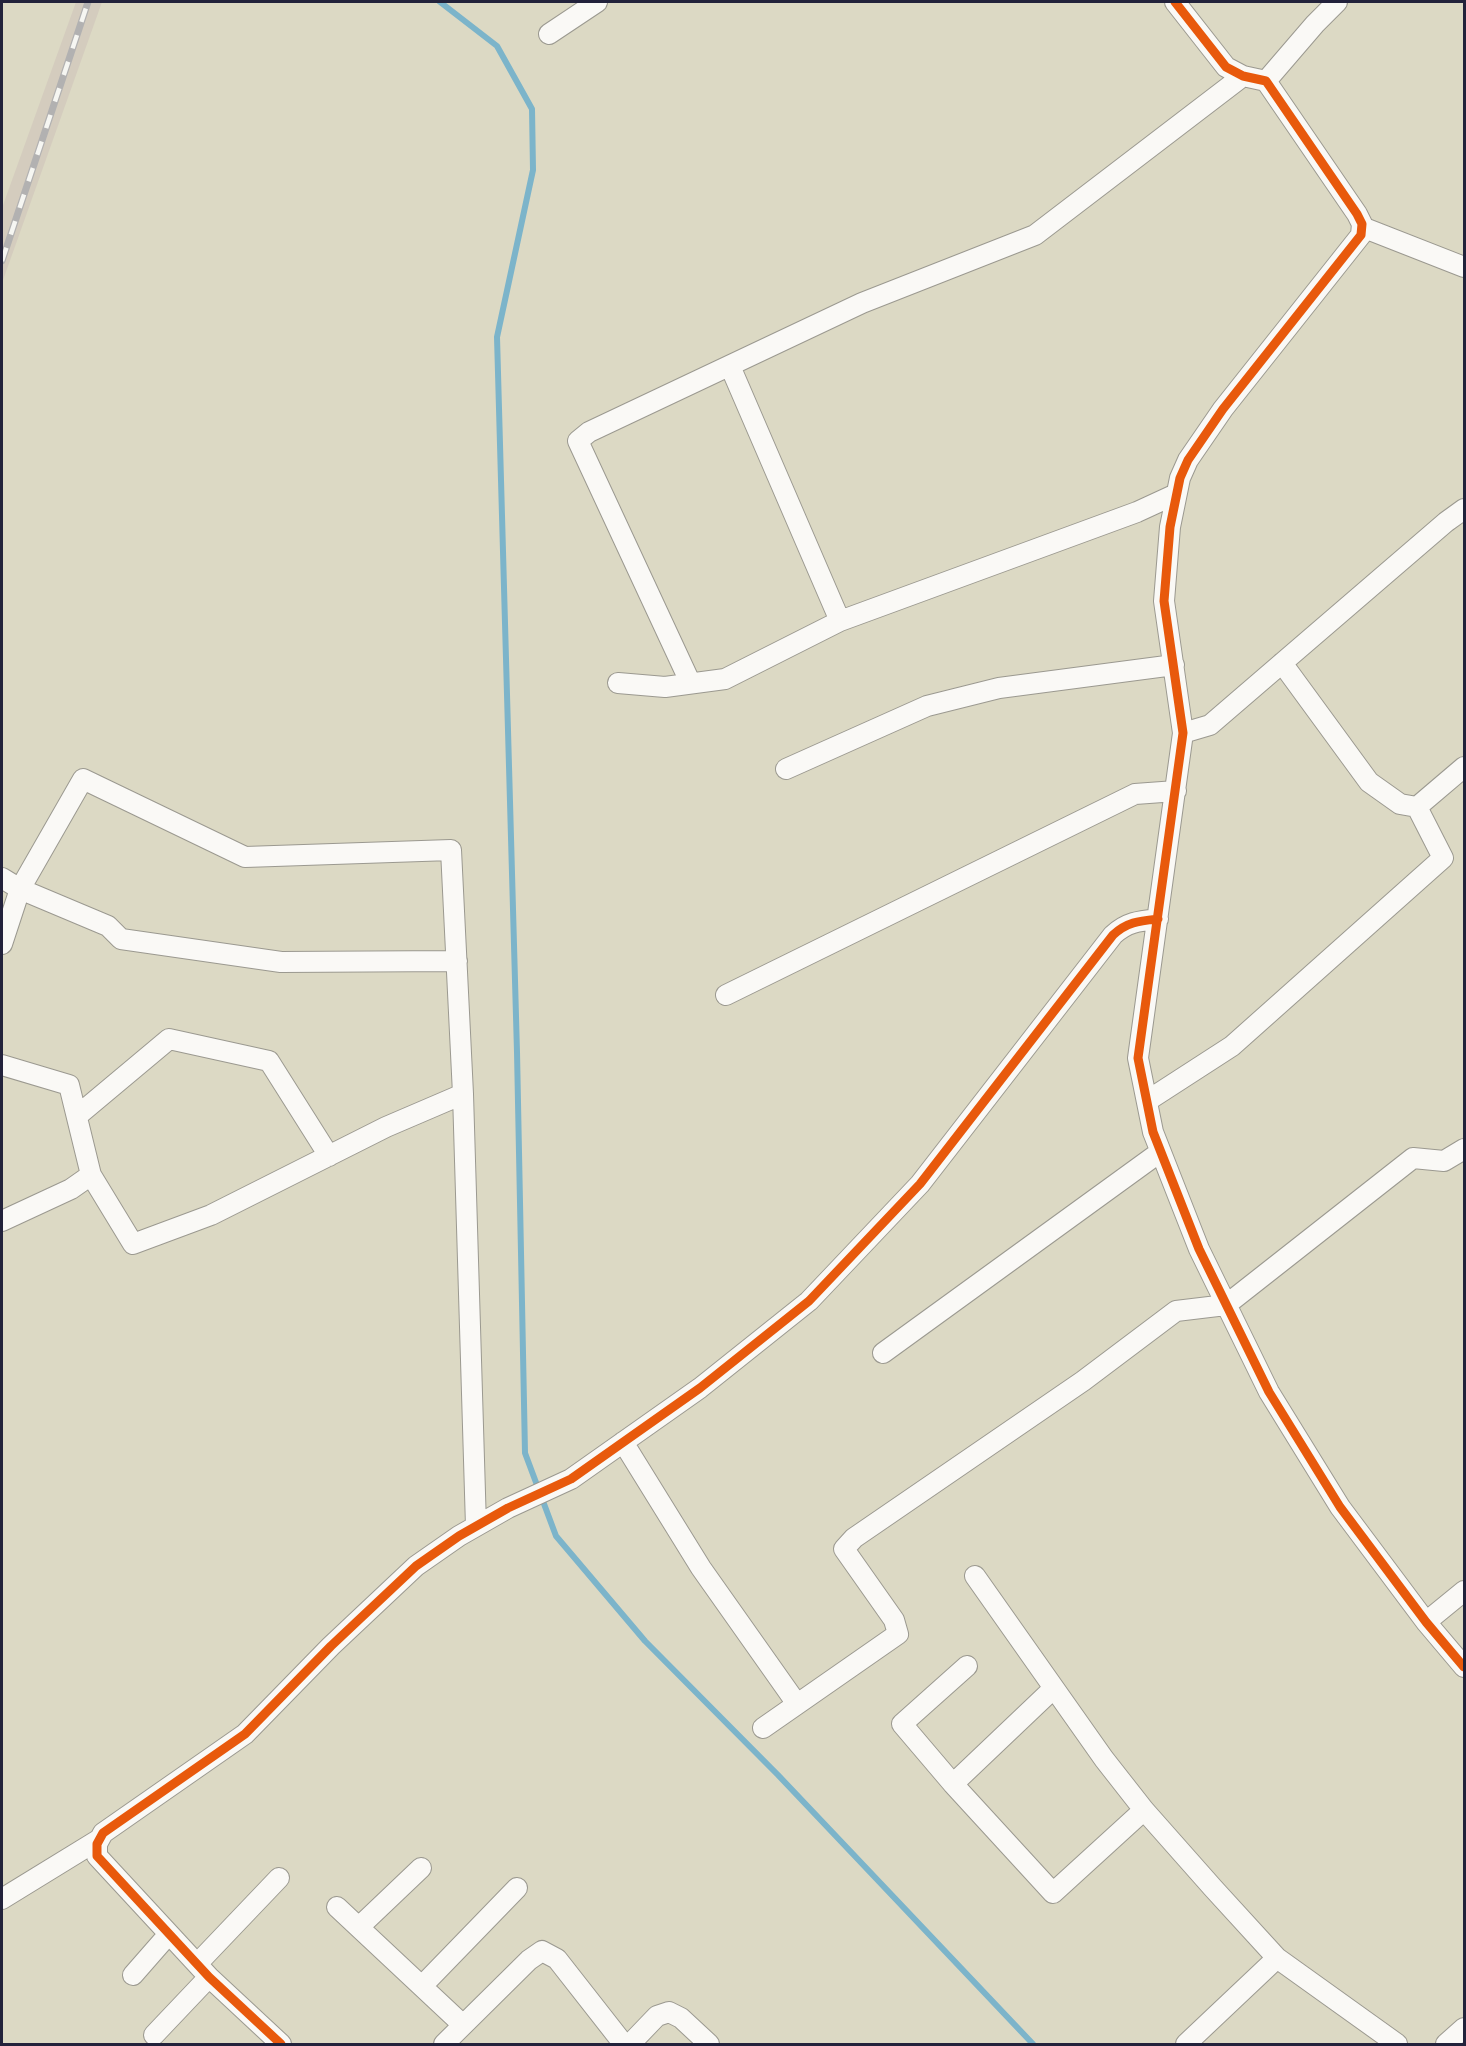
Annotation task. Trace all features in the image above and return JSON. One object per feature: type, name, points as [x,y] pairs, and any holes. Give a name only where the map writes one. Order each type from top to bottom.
[{"type":"street","points":[[549,34],[597,2]]},
{"type":"street","points":[[1175,2],[1226,67],[1243,76],[1266,81],[1357,214],[1362,227],[1361,235],[1223,409],[1188,460],[1180,478],[1170,527],[1164,601],[1184,733],[1138,1058],[1153,1132],[1160,1152],[1199,1249],[1269,1392],[1340,1506],[1426,1622],[1464,1666]]},
{"type":"street","points":[[1266,81],[1337,2]]},
{"type":"street","points":[[690,682],[578,441],[589,432],[862,303],[1035,235],[1243,76]]},
{"type":"street","points":[[1362,227],[1464,267]]},
{"type":"street","points":[[730,366],[840,621]]},
{"type":"street","points":[[618,683],[665,687],[725,679],[840,621],[1137,512],[1176,494]]},
{"type":"street","points":[[1184,733],[1210,725],[1464,509]]},
{"type":"street","points":[[1282,663],[1369,782],[1400,804],[1417,807],[1464,768]]},
{"type":"street","points":[[786,769],[927,706],[999,688],[1174,664]]},
{"type":"street","points":[[2,944],[20,889],[83,779],[244,857],[451,850],[463,1094],[476,1526]]},
{"type":"street","points":[[726,995],[1136,794],[1176,791]]},
{"type":"street","points":[[1147,1101],[1232,1046],[1443,858],[1417,807]]},
{"type":"street","points":[[2,878],[20,889],[108,926],[121,939],[281,962],[457,961]]},
{"type":"street","points":[[281,2044],[203,1971],[97,1856],[98,1840],[103,1833],[245,1734],[332,1646],[416,1566],[507,1508],[571,1479],[700,1388],[809,1301],[920,1184],[1113,935],[1132,921],[1158,920]]},
{"type":"street","points":[[77,1116],[169,1039],[269,1060],[329,1156]]},
{"type":"street","points":[[2,1065],[69,1085],[91,1175],[133,1244],[210,1215],[386,1127],[463,1094]]},
{"type":"street","points":[[763,1728],[898,1634],[894,1620],[844,1550],[854,1538],[1083,1381],[1176,1311],[1226,1305],[1413,1158],[1444,1161],[1464,1149]]},
{"type":"street","points":[[883,1353],[1160,1152]]},
{"type":"street","points":[[2,1221],[71,1189],[91,1175]]},
{"type":"street","points":[[623,1442],[701,1568],[797,1704]]},
{"type":"street","points":[[975,1576],[1104,1759],[1144,1810],[1277,1958],[1397,2044]]},
{"type":"street","points":[[1426,1622],[1464,1591]]},
{"type":"street","points":[[967,1666],[902,1724],[953,1784],[1053,1893],[1144,1810]]},
{"type":"street","points":[[953,1784],[1054,1688]]},
{"type":"street","points":[[2,1899],[98,1840]]},
{"type":"street","points":[[359,1927],[421,1868]]},
{"type":"street","points":[[154,2035],[279,1878]]},
{"type":"street","points":[[422,1986],[518,1888]]},
{"type":"street","points":[[337,1907],[463,2025]]},
{"type":"street","points":[[133,1975],[168,1935]]},
{"type":"street","points":[[444,2044],[528,1960],[542,1952],[552,1955],[560,1962],[622,2042],[627,2044],[632,2042],[657,2016],[669,2012],[681,2018],[709,2044]]},
{"type":"street","points":[[1186,2044],[1277,1958]]},
{"type":"street","points":[[1446,2044],[1464,2028]]},
{"type":"shaded area","points":[[76,2],[102,2],[2,283],[2,208]]},
{"type":"waterway","points":[[440,2],[497,46],[532,109],[533,170],[497,337],[517,1052],[525,1453],[556,1536],[645,1641],[778,1775],[1033,2044]]},
{"type":"railway","points":[[2,261],[88,2]]},
{"type":"cycle path","points":[[1175,2],[1226,67],[1243,76],[1266,81],[1362,224],[1361,235],[1223,409],[1188,460],[1180,478],[1170,527],[1164,601],[1183,733],[1138,1058],[1153,1132],[1199,1249],[1269,1392],[1340,1507],[1426,1622],[1464,1667]]},
{"type":"cycle path","points":[[281,2044],[209,1977],[97,1856],[97,1844],[103,1833],[245,1734],[331,1646],[416,1566],[459,1536],[508,1508],[571,1479],[700,1388],[809,1301],[920,1184],[1113,935],[1123,927],[1134,923],[1158,919]]}]
